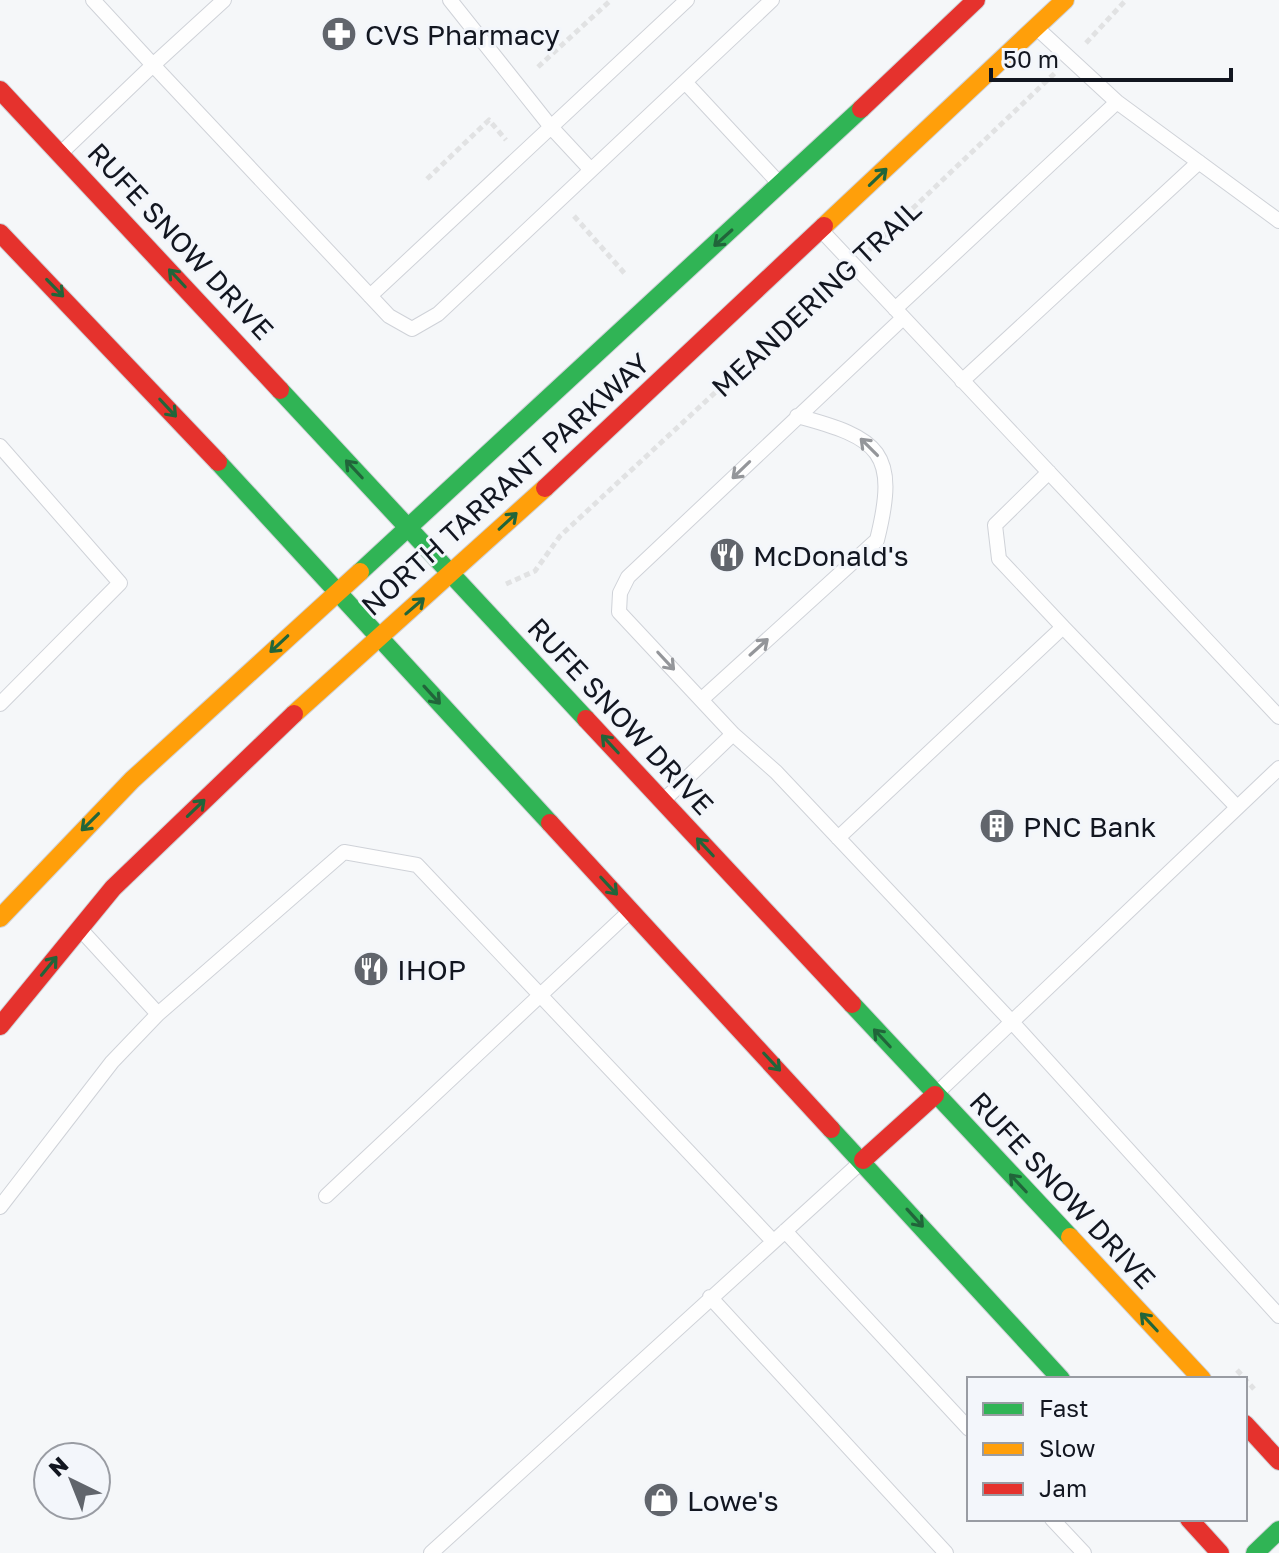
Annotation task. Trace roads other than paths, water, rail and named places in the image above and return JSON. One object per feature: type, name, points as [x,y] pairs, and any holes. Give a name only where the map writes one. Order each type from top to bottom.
[{"type":"main road","name":"NORTH TARRANT PARKWAY","points":[[0,918],[132,780],[407,526],[786,191],[976,0]]},
{"type":"main road","name":"NORTH TARRANT PARKWAY","points":[[0,1026],[79,928],[139,862],[308,700],[451,574],[817,225],[1065,0]]},
{"type":"main road","name":"RUFE SNOW DRIVE","points":[[0,90],[1200,1377]]},
{"type":"main road","points":[[0,233],[115,350],[863,1160],[1059,1377]]},
{"type":"main road","points":[[863,1160],[935,1095]]},
{"type":"main road","points":[[1247,1426],[1279,1461]]},
{"type":"main road","points":[[1190,1521],[1211,1550]]},
{"type":"main road","points":[[1255,1553],[1279,1530]]},
{"type":"lane","points":[[93,0],[389,316],[412,329],[438,314],[772,0]]},
{"type":"lane","points":[[61,154],[224,0]]},
{"type":"lane","points":[[450,0],[551,127],[591,170]]},
{"type":"lane","points":[[370,296],[687,0]]},
{"type":"lane","points":[[1036,27],[1117,102],[1279,221]]},
{"type":"lane","points":[[685,82],[786,191]]},
{"type":"lane","points":[[1117,102],[628,577],[620,593],[619,612],[733,734],[776,772],[1012,1022],[1279,1316]]},
{"type":"lane","points":[[962,381],[1199,162]]},
{"type":"lane","points":[[817,225],[1279,717]]},
{"type":"lane","points":[[702,699],[877,540],[886,505],[885,466],[868,441],[839,427],[797,416]]},
{"type":"lane","points":[[0,446],[120,583],[0,704]]},
{"type":"lane","points":[[1049,472],[995,525],[999,559],[1237,807]]},
{"type":"lane","points":[[838,838],[1063,627]]},
{"type":"lane","points":[[663,801],[733,734]]},
{"type":"lane","points":[[935,1095],[1279,768]]},
{"type":"lane","points":[[0,1207],[112,1062],[158,1014],[344,852],[417,865],[773,1241]]},
{"type":"lane","points":[[326,1196],[632,910]]},
{"type":"lane","points":[[79,928],[158,1014]]},
{"type":"lane","points":[[431,1553],[863,1160]]},
{"type":"lane","points":[[785,1231],[967,1427]]},
{"type":"lane","points":[[710,1297],[946,1553]]},
{"type":"lane","points":[[1054,1521],[1084,1553]]},
{"type":"place","name":"CVS Pharmacy","points":[[339,34]]},
{"type":"place","name":"McDonald's","points":[[727,555]]},
{"type":"place","name":"PNC Bank","points":[[997,826]]},
{"type":"place","name":"IHOP","points":[[371,969]]},
{"type":"place","name":"Lowe's","points":[[661,1500]]}]
